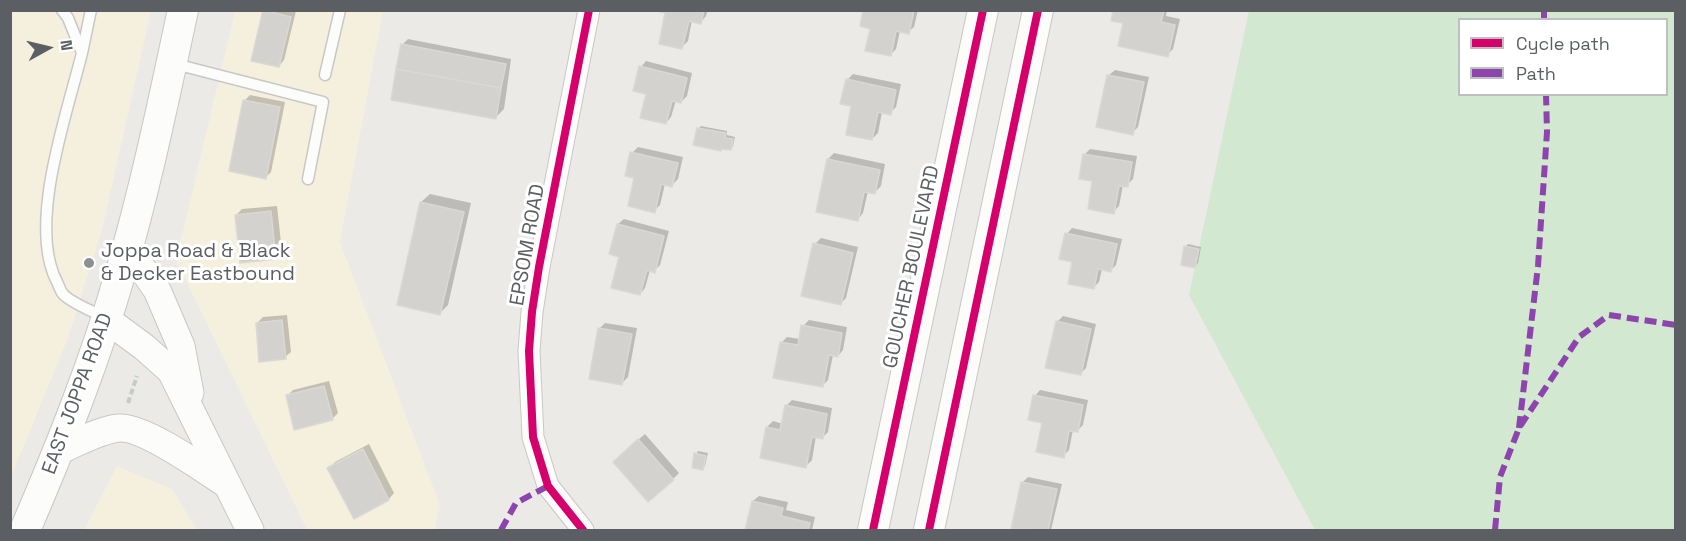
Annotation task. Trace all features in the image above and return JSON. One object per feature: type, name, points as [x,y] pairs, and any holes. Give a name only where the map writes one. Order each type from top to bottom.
[{"type":"main road","name":"EAST JOPPA ROAD","points":[[25,531],[58,451],[106,319],[128,248],[183,10]]},
{"type":"main road","name":"GOUCHER BOULEVARD","points":[[873,531],[983,10]]},
{"type":"main road","points":[[929,531],[1038,10]]},
{"type":"street","name":"EPSOM ROAD","points":[[584,531],[548,486],[533,437],[529,351],[532,312],[589,10]]},
{"type":"street","points":[[128,248],[157,290],[181,346],[194,418]]},
{"type":"street","points":[[106,319],[144,347],[171,371],[249,531]]},
{"type":"street","points":[[58,451],[94,435],[121,428],[172,448],[226,484]]},
{"type":"lane","points":[[62,10],[68,18],[82,53]]},
{"type":"lane","points":[[91,10],[48,189],[46,222],[48,255],[52,273],[63,295],[106,319]]},
{"type":"lane","points":[[325,75],[340,10]]},
{"type":"lane","points":[[171,63],[323,102],[308,179]]},
{"type":"path","points":[[127,404],[139,371]]},
{"type":"shaded area","points":[[11,11],[151,11],[102,230],[68,338],[11,477]]},
{"type":"shaded area","points":[[235,11],[383,11],[340,242],[440,505],[435,530],[307,530],[176,260]]},
{"type":"shaded area","points":[[117,466],[172,489],[197,530],[84,530]]},
{"type":"green space","points":[[1249,11],[1675,11],[1675,530],[1315,530],[1189,295]]},
{"type":"building","points":[[263,10],[291,17],[279,67],[251,61]]},
{"type":"building","points":[[653,10],[704,10],[701,24],[689,21],[682,49],[659,44],[665,13]]},
{"type":"building","points":[[863,10],[914,10],[909,34],[896,31],[891,56],[865,51],[870,29],[860,26]]},
{"type":"building","points":[[1113,10],[1164,10],[1161,22],[1175,25],[1168,57],[1118,46],[1123,23],[1111,21]]},
{"type":"building","points":[[401,44],[506,64],[501,88],[396,69]]},
{"type":"building","points":[[639,66],[687,78],[681,103],[672,101],[666,124],[640,118],[646,94],[633,91]]},
{"type":"building","points":[[396,69],[501,88],[496,119],[391,100]]},
{"type":"building","points":[[1107,75],[1144,82],[1133,135],[1096,127]]},
{"type":"building","points":[[846,79],[896,90],[891,115],[878,112],[872,140],[846,135],[851,106],[840,104]]},
{"type":"building","points":[[243,100],[280,107],[266,179],[229,171]]},
{"type":"building","points":[[697,128],[726,133],[725,138],[733,139],[731,150],[721,149],[721,151],[693,145]]},
{"type":"building","points":[[630,152],[678,163],[672,187],[661,184],[655,213],[628,206],[634,178],[625,176]]},
{"type":"building","points":[[1083,154],[1132,162],[1128,187],[1119,186],[1114,214],[1088,209],[1092,181],[1079,179]]},
{"type":"building","points":[[827,159],[880,170],[875,194],[864,192],[858,221],[816,212]]},
{"type":"building","points":[[420,202],[464,212],[440,315],[397,305]]},
{"type":"building","points":[[271,211],[276,259],[240,263],[235,215]]},
{"type":"building","points":[[617,224],[664,236],[655,273],[647,270],[640,295],[611,288],[619,257],[609,254]]},
{"type":"building","points":[[1065,233],[1117,244],[1111,272],[1098,269],[1094,289],[1068,284],[1072,262],[1059,259]]},
{"type":"building","points":[[813,243],[853,253],[841,305],[801,296]]},
{"type":"building","points":[[1184,246],[1199,249],[1195,268],[1181,265]]},
{"type":"building","points":[[282,320],[286,359],[259,362],[256,323]]},
{"type":"building","points":[[1056,321],[1091,329],[1081,375],[1045,368]]},
{"type":"building","points":[[801,325],[842,333],[838,357],[829,355],[823,387],[773,378],[780,342],[798,345]]},
{"type":"building","points":[[598,328],[632,334],[622,385],[589,379]]},
{"type":"building","points":[[324,386],[333,420],[294,430],[286,395]]},
{"type":"building","points":[[1033,395],[1083,405],[1078,432],[1069,431],[1064,458],[1036,452],[1042,423],[1028,420]]},
{"type":"building","points":[[785,405],[827,414],[823,439],[812,437],[806,468],[760,458],[766,427],[780,430]]},
{"type":"building","points":[[638,439],[674,480],[648,502],[613,462]]},
{"type":"building","points":[[363,449],[389,500],[354,519],[327,468]]},
{"type":"building","points":[[694,453],[706,456],[703,470],[692,468]]},
{"type":"building","points":[[1021,482],[1057,489],[1048,530],[1011,529]]},
{"type":"building","points":[[752,501],[783,508],[781,516],[810,523],[808,530],[745,530]]},
{"type":"marked path","points":[[1544,10],[1544,18]]},
{"type":"marked path","points":[[1519,428],[1538,266],[1547,132],[1546,96]]},
{"type":"marked path","points":[[1495,530],[1500,477],[1519,428],[1579,337],[1609,315],[1676,325]]},
{"type":"marked path","points":[[501,530],[516,503],[548,486]]},
{"type":"cycle path","points":[[583,530],[548,486],[533,437],[529,351],[539,267],[589,10]]},
{"type":"cycle path","points":[[873,530],[983,10]]},
{"type":"cycle path","points":[[929,530],[1038,10]]},
{"type":"place","name":"Joppa Road & Black & Decker Eastbound","points":[[89,263]]}]
